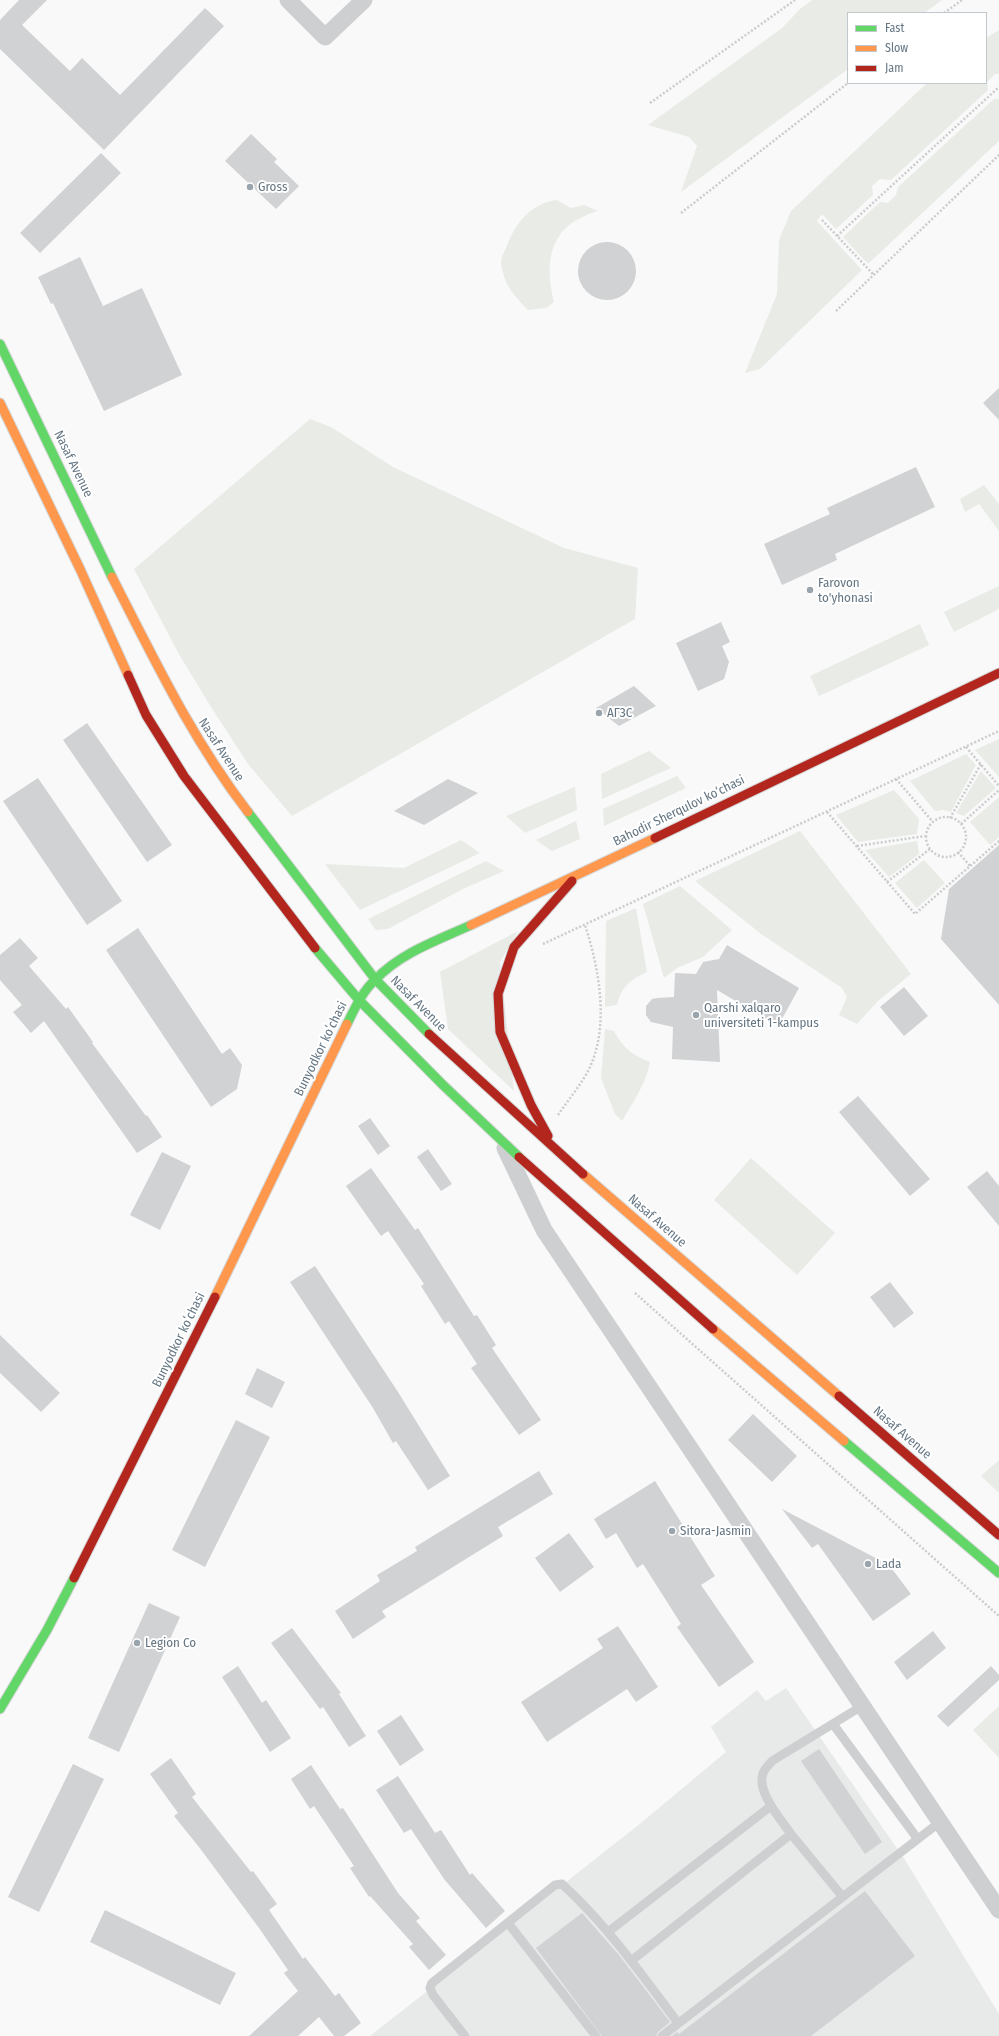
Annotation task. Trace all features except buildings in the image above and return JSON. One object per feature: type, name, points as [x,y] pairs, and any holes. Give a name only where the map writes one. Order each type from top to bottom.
[{"type":"main road","name":"Nasaf Avenue","points":[[0,344],[105,563],[176,703],[212,762],[238,799],[375,979],[434,1040],[558,1152],[999,1535]]},
{"type":"main road","points":[[0,403],[80,569],[146,715],[184,776],[319,953],[359,1000],[443,1086],[502,1142],[659,1283],[999,1573]]},
{"type":"main road","name":"Bahodir Sherqulov ko‘chasi","points":[[375,979],[406,955],[578,875],[999,673]]},
{"type":"main road","points":[[558,1152],[531,1105],[500,1032],[498,994],[514,947],[578,875]]},
{"type":"main road","name":"Bunyodkor koʻchasi","points":[[0,1709],[47,1630],[145,1438],[359,1000],[375,979]]},
{"type":"street","points":[[288,0],[325,37],[364,0]]},
{"type":"street","points":[[502,1142],[544,1230],[999,1910]]},
{"type":"lane","points":[[842,1896],[791,1834],[771,1806],[762,1784],[764,1771],[772,1761],[862,1706]]},
{"type":"lane","points":[[833,1724],[917,1838]]},
{"type":"lane","points":[[608,1932],[771,1806]]},
{"type":"lane","points":[[662,2036],[917,1838],[940,1822]]},
{"type":"lane","points":[[631,1961],[791,1834]]},
{"type":"lane","points":[[465,2036],[433,1995],[430,1988],[432,1983],[555,1886],[562,1884],[587,1908],[608,1932],[678,2023]]},
{"type":"lane","points":[[508,1922],[596,2036]]},
{"type":"path","points":[[650,103],[795,0]]},
{"type":"path","points":[[945,12],[962,0]]},
{"type":"path","points":[[681,213],[847,84]]},
{"type":"path","points":[[837,236],[999,87]]},
{"type":"path","points":[[836,311],[999,155]]},
{"type":"path","points":[[822,220],[874,275]]},
{"type":"path","points":[[543,945],[999,731]]},
{"type":"path","points":[[966,747],[999,786]]},
{"type":"path","points":[[950,818],[981,764]]},
{"type":"path","points":[[896,779],[932,822]]},
{"type":"path","points":[[961,824],[999,790]]},
{"type":"path","points":[[827,812],[915,914],[999,841]]},
{"type":"path","points":[[941,817],[950,818],[961,824],[965,833],[965,839],[958,852],[948,857],[941,856],[930,849],[926,836],[927,830],[932,822],[941,817]]},
{"type":"path","points":[[856,846],[926,836]]},
{"type":"path","points":[[887,882],[930,849]]},
{"type":"path","points":[[958,852],[970,866]]},
{"type":"path","points":[[558,1115],[589,1069],[600,1034],[599,987],[594,954],[585,925]]},
{"type":"path","points":[[635,1293],[999,1616]]},
{"type":"shaded area","points":[[812,0],[942,0],[925,12],[847,12],[847,70],[681,192],[697,146],[689,137],[648,125],[782,28],[800,9]]},
{"type":"shaded area","points":[[999,30],[999,74],[995,74],[987,82],[987,37]]},
{"type":"shaded area","points":[[987,82],[988,90],[891,180],[880,179],[872,186],[873,195],[836,229],[822,214],[817,221],[862,270],[760,369],[745,373],[777,294],[779,240],[791,211],[926,84],[987,84]]},
{"type":"shaded area","points":[[994,99],[999,99],[999,141],[868,264],[843,237],[880,202],[888,203],[896,195],[898,187]]},
{"type":"shaded area","points":[[557,200],[571,208],[584,205],[598,211],[582,217],[569,225],[560,234],[554,245],[551,258],[551,286],[554,302],[546,308],[528,310],[507,284],[501,262],[514,231],[525,216],[539,205]]},
{"type":"shaded area","points":[[310,419],[331,427],[393,467],[564,548],[638,568],[635,619],[292,816],[248,764],[211,707],[180,656],[134,569]]},
{"type":"shaded area","points":[[984,485],[999,504],[999,531],[979,504],[965,512],[960,499]]},
{"type":"shaded area","points":[[999,586],[999,609],[954,632],[944,612]]},
{"type":"shaded area","points":[[920,624],[929,645],[819,696],[810,676]]},
{"type":"shaded area","points":[[999,739],[999,777],[975,750]]},
{"type":"shaded area","points":[[649,751],[671,768],[602,799],[601,774]]},
{"type":"shaded area","points":[[966,754],[976,765],[951,812],[943,810],[935,811],[910,781]]},
{"type":"shaded area","points":[[981,771],[996,788],[964,816],[956,813]]},
{"type":"shaded area","points":[[677,776],[686,788],[604,826],[603,809]]},
{"type":"shaded area","points":[[575,787],[577,810],[525,833],[506,816]]},
{"type":"shaded area","points":[[894,790],[919,819],[917,834],[858,842],[836,815]]},
{"type":"shaded area","points":[[999,797],[999,837],[990,845],[970,822]]},
{"type":"shaded area","points":[[576,821],[580,839],[552,851],[536,840]]},
{"type":"shaded area","points":[[800,831],[911,974],[878,1001],[857,1024],[839,1015],[847,997],[842,988],[761,934],[695,881]]},
{"type":"shaded area","points":[[461,840],[480,853],[360,910],[325,864],[404,868]]},
{"type":"shaded area","points":[[917,841],[919,854],[889,877],[865,850]]},
{"type":"shaded area","points":[[924,860],[945,883],[917,908],[895,883]]},
{"type":"shaded area","points":[[486,861],[504,871],[463,889],[388,929],[376,930],[368,919]]},
{"type":"shaded area","points":[[680,886],[732,930],[703,957],[677,968],[664,978],[643,904]]},
{"type":"shaded area","points":[[636,908],[647,972],[636,978],[624,988],[617,1005],[605,1007],[606,921]]},
{"type":"shaded area","points":[[518,931],[500,962],[514,1091],[448,1029],[440,972]]},
{"type":"shaded area","points":[[605,1029],[614,1031],[625,1047],[650,1062],[645,1078],[635,1100],[622,1121],[615,1114],[601,1078]]},
{"type":"shaded area","points":[[751,1158],[835,1233],[797,1275],[714,1200]]},
{"type":"shaded area","points":[[999,1460],[999,1493],[981,1476]]},
{"type":"shaded area","points":[[786,1688],[905,1860],[999,2014],[999,2036],[370,2036],[641,1823],[726,1752],[711,1727],[757,1690],[766,1701]]},
{"type":"shaded area","points":[[999,1706],[999,1758],[973,1730]]},
{"type":"traffic: fast","points":[[0,344],[112,577]]},
{"type":"traffic: fast","points":[[248,812],[375,979],[429,1034]]},
{"type":"traffic: fast","points":[[347,1024],[359,1000],[366,990],[385,970],[420,948],[471,925]]},
{"type":"traffic: fast","points":[[315,948],[359,1000],[443,1085],[519,1157]]},
{"type":"traffic: fast","points":[[844,1441],[999,1573]]},
{"type":"traffic: fast","points":[[0,1709],[47,1630],[74,1578]]},
{"type":"traffic: slow","points":[[0,403],[80,569],[128,675]]},
{"type":"traffic: slow","points":[[112,577],[191,727],[209,756],[248,812]]},
{"type":"traffic: slow","points":[[471,925],[655,838]]},
{"type":"traffic: slow","points":[[215,1297],[347,1024]]},
{"type":"traffic: slow","points":[[583,1174],[839,1396]]},
{"type":"traffic: slow","points":[[713,1329],[844,1441]]},
{"type":"traffic: jam","points":[[655,838],[999,673]]},
{"type":"traffic: jam","points":[[128,675],[146,715],[184,776],[315,948]]},
{"type":"traffic: jam","points":[[548,1136],[531,1105],[500,1032],[498,994],[514,947],[572,881]]},
{"type":"traffic: jam","points":[[429,1034],[583,1174]]},
{"type":"traffic: jam","points":[[519,1157],[713,1329]]},
{"type":"traffic: jam","points":[[74,1578],[215,1297]]},
{"type":"traffic: jam","points":[[839,1396],[999,1535]]},
{"type":"place","name":"Gross","points":[[250,187]]},
{"type":"place","name":"Farovon to'yhonasi","points":[[810,590]]},
{"type":"place","name":"АГЗС","points":[[599,713]]},
{"type":"place","name":"Qarshi xalqaro universiteti 1-kampus","points":[[696,1015]]},
{"type":"place","name":"Sitora-Jasmin","points":[[672,1531]]},
{"type":"place","name":"Lada","points":[[868,1564]]},
{"type":"place","name":"Legion Co","points":[[137,1643]]}]
